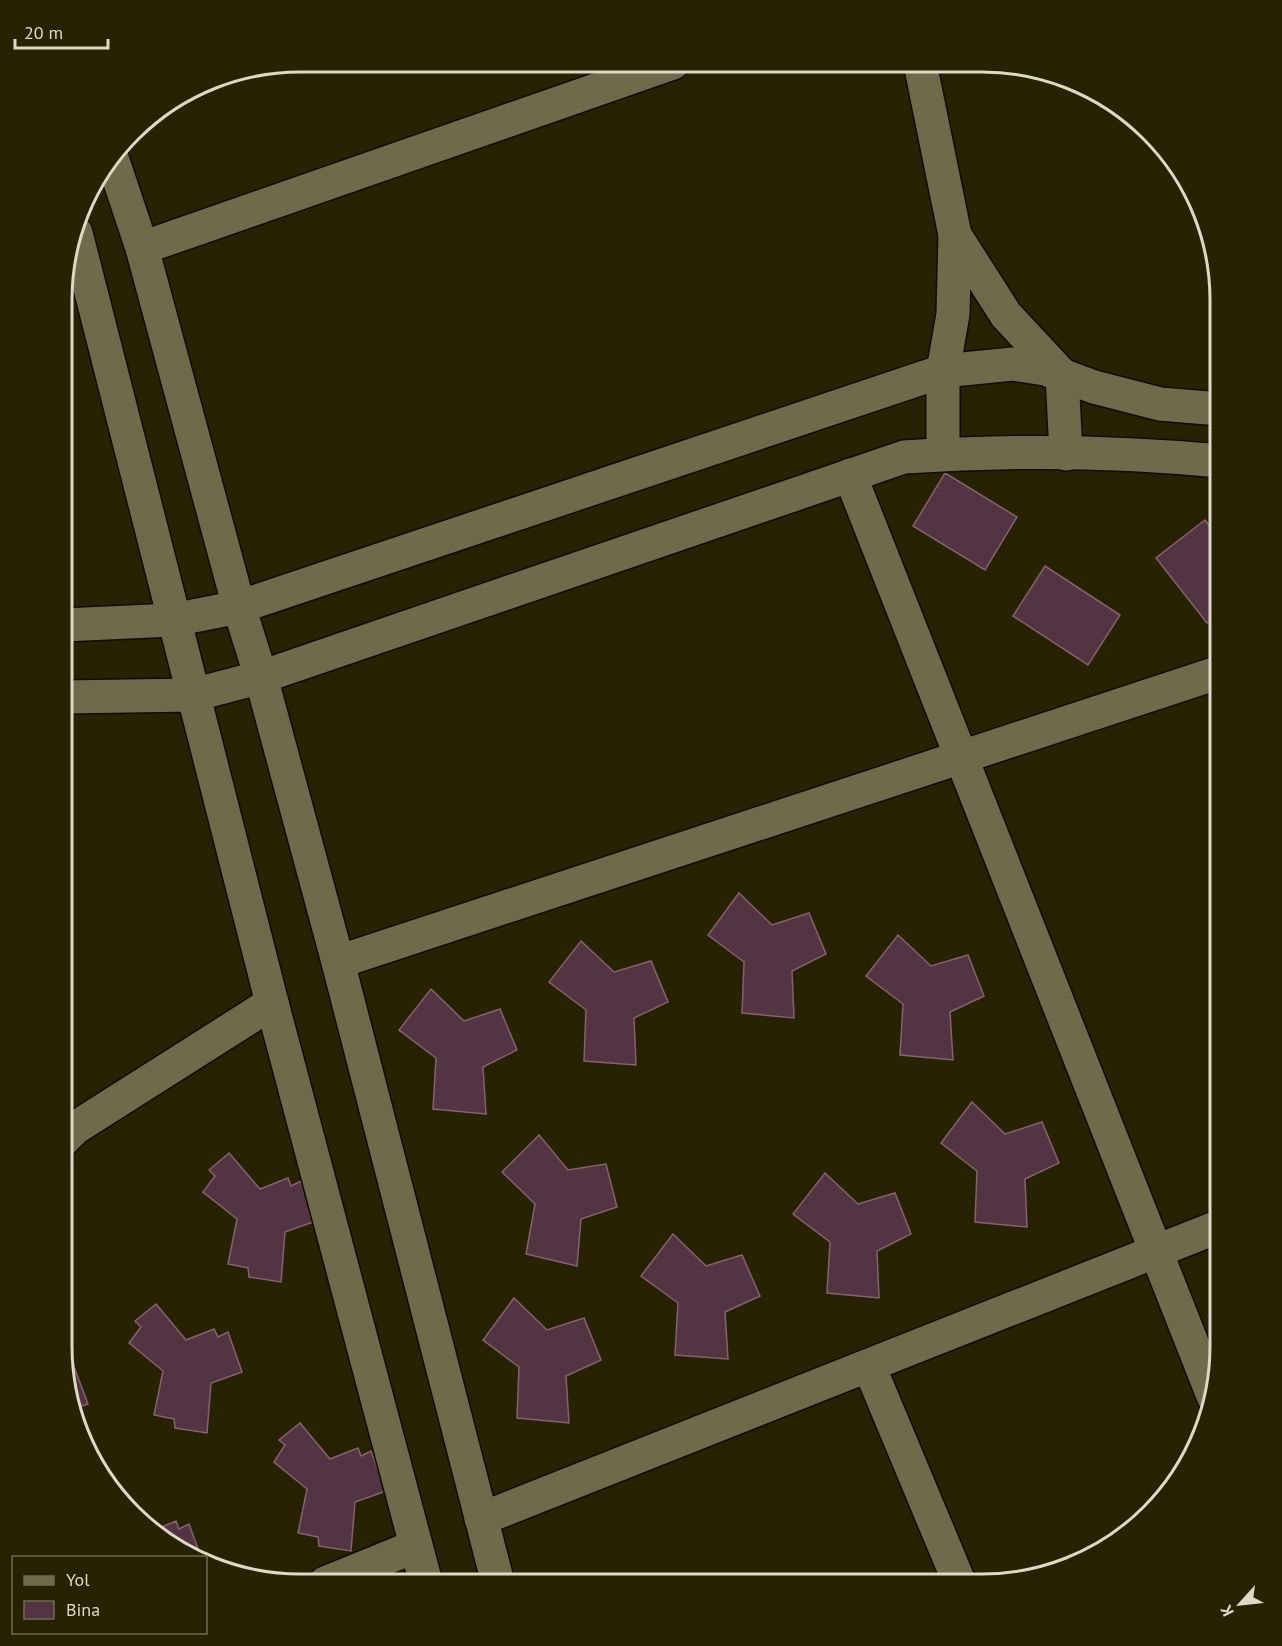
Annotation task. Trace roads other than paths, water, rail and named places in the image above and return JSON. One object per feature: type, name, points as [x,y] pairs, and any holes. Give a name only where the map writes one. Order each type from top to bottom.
[{"type":"street","points":[[142,248],[647,72]]},
{"type":"street","points":[[922,72],[955,235],[953,314],[943,371],[943,454]]},
{"type":"street","points":[[115,167],[142,248],[239,607],[261,677],[338,962],[496,1574]]},
{"type":"street","points":[[955,235],[1006,315],[1062,375],[1066,454]]},
{"type":"street","points":[[78,247],[272,1003],[424,1574]]},
{"type":"street","points":[[72,625],[173,620],[239,607],[943,371],[1013,364],[1045,369],[1094,387],[1160,404],[1210,408]]},
{"type":"street","points":[[72,698],[193,695],[261,677],[904,457],[943,454],[1159,455],[1210,464]]},
{"type":"street","points":[[850,475],[1207,1382]]},
{"type":"street","points":[[338,962],[1210,675]]},
{"type":"street","points":[[72,1120],[272,1003]]},
{"type":"street","points":[[481,1519],[1210,1230]]},
{"type":"street","points":[[868,1366],[956,1574]]},
{"type":"street","points":[[347,1574],[416,1546]]}]
